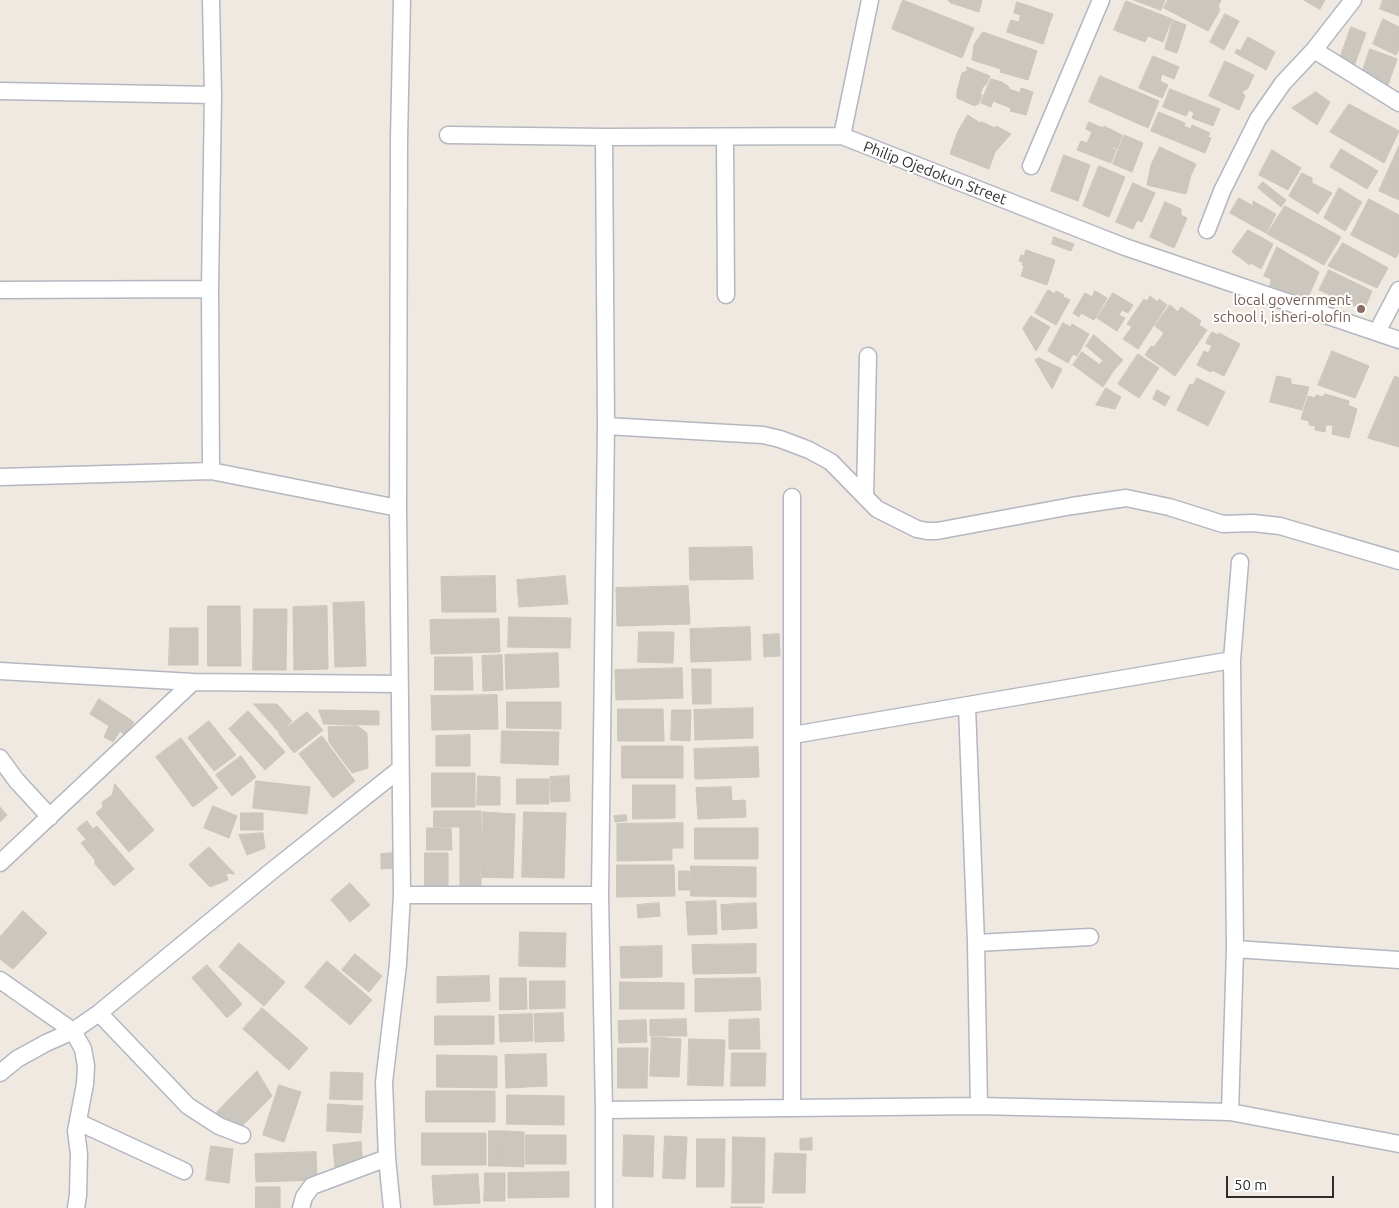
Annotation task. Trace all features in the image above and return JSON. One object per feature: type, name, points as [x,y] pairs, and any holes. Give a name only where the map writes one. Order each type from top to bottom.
[{"type":"street","points":[[210,0],[213,95],[210,289],[211,471]]},
{"type":"street","points":[[392,1208],[387,1158],[384,1082],[398,964],[402,895],[398,508],[398,139],[402,0]]},
{"type":"street","points":[[842,136],[870,0]]},
{"type":"street","points":[[1031,166],[1101,0]]},
{"type":"street","points":[[1207,230],[1222,191],[1258,119],[1283,83],[1314,50],[1353,0]]},
{"type":"street","points":[[1314,50],[1399,103]]},
{"type":"street","points":[[0,91],[213,95]]},
{"type":"street","name":"Philip Ojedokun Street","points":[[448,136],[842,136],[1125,247],[1399,340]]},
{"type":"street","points":[[725,136],[726,295]]},
{"type":"street","points":[[604,137],[606,426],[600,895],[604,1208]]},
{"type":"street","points":[[0,290],[210,289]]},
{"type":"street","points":[[1377,332],[1399,290]]},
{"type":"street","points":[[865,497],[868,356]]},
{"type":"street","points":[[606,426],[763,435],[780,439],[809,450],[831,462],[877,509],[917,529],[927,531],[1126,498],[1169,507],[1224,524],[1253,523],[1280,526],[1399,561]]},
{"type":"street","points":[[0,478],[211,471],[398,508]]},
{"type":"street","points":[[792,497],[792,1107]]},
{"type":"street","points":[[1230,1112],[1235,949],[1232,660],[1240,562]]},
{"type":"street","points":[[793,735],[1232,660]]},
{"type":"street","points":[[0,671],[193,682],[400,684]]},
{"type":"street","points":[[0,863],[193,682]]},
{"type":"street","points":[[967,706],[976,943],[979,1106]]},
{"type":"street","points":[[0,758],[16,780],[50,817]]},
{"type":"street","points":[[0,1074],[17,1059],[73,1031],[99,1013],[272,870],[400,769]]},
{"type":"street","points":[[402,895],[600,895]]},
{"type":"street","points":[[976,943],[1090,937]]},
{"type":"street","points":[[1235,949],[1399,960]]},
{"type":"street","points":[[0,980],[73,1031],[84,1050],[86,1066],[85,1084],[76,1131],[79,1154],[76,1208]]},
{"type":"street","points":[[99,1013],[198,1115],[242,1135]]},
{"type":"street","points":[[604,1110],[979,1106],[1230,1112],[1399,1144]]},
{"type":"street","points":[[78,1122],[184,1172]]},
{"type":"street","points":[[301,1208],[304,1197],[312,1186],[387,1158]]},
{"type":"building","points":[[903,0],[974,28],[962,58],[892,29]]},
{"type":"building","points":[[948,0],[982,0],[979,12],[951,3]]},
{"type":"building","points":[[1134,0],[1165,0],[1161,10]]},
{"type":"building","points":[[1168,0],[1221,1],[1218,6],[1220,10],[1208,31],[1164,8]]},
{"type":"building","points":[[1304,0],[1325,0],[1320,9]]},
{"type":"building","points":[[1383,0],[1399,0],[1399,16],[1380,9]]},
{"type":"building","points":[[1126,1],[1172,19],[1163,42],[1148,36],[1145,42],[1114,30]]},
{"type":"building","points":[[1017,2],[1053,14],[1048,28],[1019,19],[1021,15],[1014,13]]},
{"type":"building","points":[[1225,14],[1239,21],[1224,50],[1210,42]]},
{"type":"building","points":[[1383,19],[1399,27],[1399,49],[1396,55],[1373,44]]},
{"type":"building","points":[[1011,20],[1019,22],[1020,20],[1048,29],[1043,44],[1007,32]]},
{"type":"building","points":[[1173,20],[1186,25],[1177,53],[1165,49]]},
{"type":"building","points":[[1351,27],[1366,33],[1353,69],[1338,64]]},
{"type":"building","points":[[983,32],[1037,51],[1028,80],[1000,72],[1001,69],[972,60],[974,45]]},
{"type":"building","points":[[1248,37],[1275,52],[1266,70],[1235,53],[1237,49],[1240,51]]},
{"type":"building","points":[[1370,49],[1397,59],[1388,85],[1361,76]]},
{"type":"building","points":[[1153,56],[1179,67],[1174,79],[1162,74],[1160,81],[1168,85],[1162,98],[1139,88]]},
{"type":"building","points":[[1225,61],[1254,75],[1248,88],[1242,92],[1245,96],[1239,110],[1209,96]]},
{"type":"building","points":[[967,67],[990,76],[980,94],[982,95],[978,105],[976,104],[975,106],[957,98],[962,73],[967,71]]},
{"type":"building","points":[[1100,76],[1159,101],[1148,128],[1089,102]]},
{"type":"building","points":[[991,79],[1002,82],[1009,89],[1020,93],[1021,88],[1033,92],[1026,115],[1010,111],[1011,108],[993,101],[991,107],[981,103]]},
{"type":"building","points":[[1170,89],[1220,109],[1213,126],[1192,118],[1194,113],[1189,110],[1186,116],[1163,107]]},
{"type":"building","points":[[1316,92],[1330,102],[1317,125],[1292,108]]},
{"type":"building","points":[[1349,104],[1399,131],[1384,163],[1330,132]]},
{"type":"building","points":[[1159,112],[1185,123],[1184,126],[1191,129],[1192,125],[1210,133],[1208,137],[1211,138],[1205,153],[1151,131]]},
{"type":"building","points":[[968,115],[980,123],[982,122],[995,128],[996,126],[1011,134],[995,152],[989,169],[950,154],[958,131]]},
{"type":"building","points":[[1089,122],[1103,128],[1104,126],[1122,135],[1117,149],[1113,147],[1112,149],[1116,150],[1111,163],[1077,150],[1081,141],[1087,143],[1092,132],[1086,129]]},
{"type":"building","points":[[1124,135],[1143,143],[1132,172],[1113,164]]},
{"type":"building","points":[[1399,146],[1399,200],[1379,191]]},
{"type":"building","points":[[1160,147],[1196,164],[1186,194],[1147,185],[1151,165]]},
{"type":"building","points":[[1341,149],[1378,171],[1367,189],[1330,167]]},
{"type":"building","points":[[1272,150],[1301,168],[1288,190],[1259,175]]},
{"type":"building","points":[[1064,155],[1090,165],[1078,201],[1051,191]]},
{"type":"building","points":[[1099,166],[1125,177],[1109,217],[1083,206]]},
{"type":"building","points":[[1302,173],[1312,178],[1312,183],[1332,193],[1318,214],[1289,196]]},
{"type":"building","points":[[1263,182],[1286,200],[1281,207],[1258,188]]},
{"type":"building","points":[[1133,183],[1155,193],[1142,222],[1137,220],[1133,229],[1116,222]]},
{"type":"building","points":[[1339,188],[1362,202],[1345,231],[1324,218]]},
{"type":"building","points":[[1239,198],[1253,206],[1253,201],[1276,214],[1266,233],[1230,213]]},
{"type":"building","points":[[1369,199],[1399,215],[1399,251],[1396,258],[1351,235]]},
{"type":"building","points":[[1165,202],[1181,209],[1181,215],[1187,218],[1174,248],[1150,237]]},
{"type":"building","points":[[1285,206],[1341,237],[1324,265],[1267,234]]},
{"type":"building","points":[[1248,230],[1273,244],[1261,269],[1251,263],[1250,265],[1232,252]]},
{"type":"building","points":[[1054,237],[1074,244],[1071,251],[1052,244]]},
{"type":"building","points":[[1343,243],[1388,268],[1377,288],[1328,266]]},
{"type":"building","points":[[1277,247],[1319,272],[1307,300],[1270,286],[1271,279],[1264,276]]},
{"type":"building","points":[[1026,250],[1055,260],[1047,285],[1021,276],[1024,266],[1022,265],[1023,262],[1019,261],[1021,255],[1024,256]]},
{"type":"building","points":[[1329,270],[1372,291],[1364,310],[1319,290]]},
{"type":"building","points":[[1048,290],[1055,294],[1056,291],[1070,300],[1056,325],[1035,313]]},
{"type":"building","points":[[1095,291],[1107,298],[1094,320],[1081,313],[1079,317],[1073,313],[1085,293],[1092,297]]},
{"type":"building","points":[[1113,293],[1133,305],[1128,313],[1122,310],[1119,315],[1125,318],[1117,331],[1097,318]]},
{"type":"building","points":[[1150,296],[1158,302],[1159,299],[1167,305],[1138,349],[1123,339],[1132,327],[1127,324],[1144,299],[1147,301]]},
{"type":"building","points":[[1170,305],[1178,312],[1181,307],[1201,321],[1199,325],[1207,330],[1175,376],[1145,355],[1151,346],[1154,347],[1164,333],[1155,326]]},
{"type":"building","points":[[1031,316],[1050,327],[1036,351],[1023,329]]},
{"type":"building","points":[[1063,323],[1071,327],[1072,324],[1089,334],[1077,356],[1073,354],[1068,363],[1048,351]]},
{"type":"building","points":[[1212,332],[1218,335],[1219,333],[1240,344],[1224,376],[1197,365],[1204,351],[1208,353],[1212,346],[1206,343]]},
{"type":"building","points":[[1094,335],[1123,360],[1114,370],[1086,346]]},
{"type":"building","points":[[1332,351],[1369,366],[1355,398],[1318,385]]},
{"type":"building","points":[[1082,352],[1100,365],[1102,361],[1114,370],[1103,387],[1073,365]]},
{"type":"building","points":[[1138,354],[1159,368],[1139,398],[1118,384]]},
{"type":"building","points":[[1039,358],[1062,369],[1052,389],[1035,360]]},
{"type":"building","points":[[1277,376],[1291,379],[1291,384],[1309,387],[1302,410],[1270,402]]},
{"type":"building","points":[[1395,376],[1399,378],[1399,447],[1368,438]]},
{"type":"building","points":[[1197,378],[1225,392],[1208,426],[1177,410],[1190,384],[1193,385]]},
{"type":"building","points":[[1106,388],[1121,397],[1115,409],[1096,405]]},
{"type":"building","points":[[1157,390],[1170,397],[1165,406],[1153,399]]},
{"type":"building","points":[[1325,394],[1349,401],[1348,405],[1357,409],[1349,438],[1332,434],[1333,425],[1326,425],[1325,432],[1315,430],[1315,426],[1309,425],[1309,421],[1301,419],[1308,396],[1315,398],[1316,395],[1323,397]]},
{"type":"building","points":[[752,547],[753,579],[690,580],[689,548]]},
{"type":"building","points":[[495,576],[496,612],[442,612],[441,577]]},
{"type":"building","points":[[565,576],[568,604],[519,607],[517,580]]},
{"type":"building","points":[[688,586],[690,624],[617,626],[616,588]]},
{"type":"building","points":[[364,602],[366,666],[335,667],[333,603]]},
{"type":"building","points":[[208,606],[240,606],[241,666],[208,666]]},
{"type":"building","points":[[327,606],[328,669],[294,670],[293,607]]},
{"type":"building","points":[[254,609],[287,609],[286,670],[253,670]]},
{"type":"building","points":[[509,617],[571,618],[570,648],[508,647]]},
{"type":"building","points":[[499,619],[500,652],[431,654],[430,620]]},
{"type":"building","points":[[750,627],[751,660],[691,662],[690,629]]},
{"type":"building","points":[[170,628],[198,628],[198,665],[169,665]]},
{"type":"building","points":[[639,632],[674,632],[673,663],[638,662]]},
{"type":"building","points":[[779,634],[780,656],[764,657],[763,635]]},
{"type":"building","points":[[558,653],[559,687],[506,689],[505,655]]},
{"type":"building","points":[[502,655],[503,690],[483,691],[482,656]]},
{"type":"building","points":[[435,657],[472,657],[473,690],[435,690]]},
{"type":"building","points":[[682,668],[683,698],[616,700],[615,670]]},
{"type":"building","points":[[692,669],[711,669],[711,704],[693,704]]},
{"type":"building","points":[[497,695],[498,729],[432,730],[431,696]]},
{"type":"building","points":[[99,699],[134,722],[125,735],[120,731],[113,742],[104,737],[109,726],[90,714]]},
{"type":"building","points":[[507,702],[561,702],[561,729],[507,728]]},
{"type":"building","points":[[254,704],[277,704],[292,721],[280,733]]},
{"type":"building","points":[[753,708],[753,738],[695,740],[694,710]]},
{"type":"building","points":[[618,709],[663,709],[664,741],[618,741]]},
{"type":"building","points":[[319,710],[379,711],[379,725],[324,724]]},
{"type":"building","points":[[672,710],[691,710],[690,741],[671,740]]},
{"type":"building","points":[[248,711],[285,752],[265,770],[229,729]]},
{"type":"building","points":[[307,712],[323,730],[294,753],[279,734]]},
{"type":"building","points":[[209,721],[236,755],[214,771],[188,738]]},
{"type":"building","points":[[358,726],[367,733],[368,768],[352,773],[329,742],[328,727]]},
{"type":"building","points":[[502,731],[559,732],[558,765],[501,763]]},
{"type":"building","points":[[470,735],[470,766],[436,766],[436,736]]},
{"type":"building","points":[[322,736],[355,781],[333,798],[299,754]]},
{"type":"building","points":[[181,738],[218,788],[193,807],[156,757]]},
{"type":"building","points":[[622,746],[683,746],[683,778],[622,778]]},
{"type":"building","points":[[758,747],[759,777],[695,779],[694,749]]},
{"type":"building","points":[[241,756],[256,777],[232,796],[216,775]]},
{"type":"building","points":[[432,773],[475,773],[475,807],[432,807]]},
{"type":"building","points":[[478,776],[500,777],[500,805],[477,805]]},
{"type":"building","points":[[569,776],[570,801],[551,802],[550,777]]},
{"type":"building","points":[[517,779],[549,779],[549,804],[517,804]]},
{"type":"building","points":[[256,781],[310,787],[307,814],[253,808]]},
{"type":"building","points":[[115,784],[154,830],[129,852],[96,813],[103,807],[102,802],[112,795]]},
{"type":"building","points":[[633,785],[675,785],[675,818],[633,819]]},
{"type":"building","points":[[731,787],[732,801],[745,800],[746,817],[698,819],[696,788]]},
{"type":"building","points":[[213,806],[237,816],[229,838],[204,828]]},
{"type":"building","points":[[0,807],[7,815],[0,822]]},
{"type":"building","points":[[434,811],[481,811],[481,887],[460,887],[460,827],[434,827]]},
{"type":"building","points":[[483,812],[515,814],[513,878],[480,877]]},
{"type":"building","points":[[524,812],[566,813],[564,878],[522,877]]},
{"type":"building","points":[[241,813],[263,813],[263,830],[241,830]]},
{"type":"building","points":[[626,815],[627,821],[615,822],[614,816]]},
{"type":"building","points":[[87,821],[93,829],[97,826],[134,869],[114,886],[95,864],[95,860],[81,843],[86,839],[77,829]]},
{"type":"building","points":[[683,823],[683,848],[672,848],[672,860],[617,861],[617,824]]},
{"type":"building","points":[[427,828],[451,828],[452,850],[427,850]]},
{"type":"building","points":[[695,828],[758,828],[758,859],[695,859]]},
{"type":"building","points":[[263,833],[265,848],[247,855],[239,835]]},
{"type":"building","points":[[209,847],[235,874],[226,873],[228,880],[210,887],[189,865]]},
{"type":"building","points":[[394,853],[395,868],[381,869],[381,854]]},
{"type":"building","points":[[425,853],[448,853],[448,886],[425,886]]},
{"type":"building","points":[[617,865],[674,865],[675,896],[617,897]]},
{"type":"building","points":[[691,866],[756,867],[756,897],[691,896]]},
{"type":"building","points":[[679,871],[689,871],[690,890],[679,890]]},
{"type":"building","points":[[350,883],[370,905],[350,922],[331,900]]},
{"type":"building","points":[[716,901],[717,934],[688,935],[686,902]]},
{"type":"building","points":[[659,903],[660,916],[638,918],[637,905]]},
{"type":"building","points":[[756,903],[757,928],[722,930],[721,905]]},
{"type":"building","points":[[23,911],[47,933],[13,969],[0,959],[0,937]]},
{"type":"building","points":[[520,932],[566,933],[565,967],[519,966]]},
{"type":"building","points":[[239,943],[285,982],[264,1006],[219,967]]},
{"type":"building","points":[[756,944],[756,973],[693,974],[692,945]]},
{"type":"building","points":[[662,946],[662,977],[621,978],[620,947]]},
{"type":"building","points":[[355,954],[382,976],[369,992],[342,970]]},
{"type":"building","points":[[327,961],[372,1000],[350,1025],[305,987]]},
{"type":"building","points":[[207,965],[242,1004],[227,1018],[192,978]]},
{"type":"building","points":[[489,976],[490,1001],[437,1003],[437,977]]},
{"type":"building","points":[[500,978],[526,978],[527,1009],[500,1010]]},
{"type":"building","points":[[760,978],[761,1010],[695,1012],[695,979]]},
{"type":"building","points":[[530,981],[565,981],[565,1008],[530,1009]]},
{"type":"building","points":[[620,982],[684,983],[684,1009],[620,1009]]},
{"type":"building","points":[[262,1008],[308,1048],[289,1070],[243,1029]]},
{"type":"building","points":[[563,1013],[564,1041],[535,1042],[534,1014]]},
{"type":"building","points":[[532,1014],[533,1041],[500,1042],[499,1015]]},
{"type":"building","points":[[435,1016],[494,1016],[494,1044],[435,1045]]},
{"type":"building","points":[[686,1019],[687,1036],[650,1036],[650,1020]]},
{"type":"building","points":[[759,1019],[760,1049],[729,1049],[729,1020]]},
{"type":"building","points":[[646,1020],[647,1042],[619,1043],[618,1021]]},
{"type":"building","points":[[652,1037],[681,1039],[679,1077],[650,1076]]},
{"type":"building","points":[[689,1039],[725,1040],[723,1086],[688,1085]]},
{"type":"building","points":[[618,1048],[648,1048],[647,1088],[618,1088]]},
{"type":"building","points":[[732,1053],[766,1053],[765,1086],[731,1086]]},
{"type":"building","points":[[546,1054],[547,1086],[506,1088],[505,1055]]},
{"type":"building","points":[[437,1055],[497,1056],[497,1088],[437,1087]]},
{"type":"building","points":[[257,1071],[272,1096],[236,1132],[216,1113]]},
{"type":"building","points":[[331,1072],[363,1073],[362,1100],[330,1099]]},
{"type":"building","points":[[279,1085],[301,1092],[284,1142],[263,1135]]},
{"type":"building","points":[[426,1091],[495,1091],[495,1122],[426,1122]]},
{"type":"building","points":[[507,1095],[564,1096],[564,1125],[507,1124]]},
{"type":"building","points":[[328,1104],[363,1106],[361,1133],[327,1131]]},
{"type":"building","points":[[489,1131],[504,1131],[503,1166],[489,1166]]},
{"type":"building","points":[[504,1131],[524,1132],[524,1167],[503,1166]]},
{"type":"building","points":[[422,1133],[486,1133],[486,1165],[422,1165]]},
{"type":"building","points":[[526,1135],[566,1135],[566,1164],[526,1164]]},
{"type":"building","points":[[624,1135],[654,1136],[653,1177],[623,1176]]},
{"type":"building","points":[[665,1136],[687,1137],[685,1179],[663,1178]]},
{"type":"building","points":[[733,1137],[765,1138],[764,1203],[732,1203]]},
{"type":"building","points":[[812,1138],[812,1150],[800,1150],[800,1139]]},
{"type":"building","points":[[697,1139],[725,1139],[724,1187],[697,1187]]},
{"type":"building","points":[[361,1142],[363,1166],[335,1169],[333,1145]]},
{"type":"building","points":[[211,1146],[233,1149],[229,1183],[206,1180]]},
{"type":"building","points":[[316,1152],[317,1180],[256,1182],[255,1154]]},
{"type":"building","points":[[775,1153],[806,1154],[805,1193],[773,1193]]},
{"type":"building","points":[[569,1172],[569,1197],[508,1198],[508,1173]]},
{"type":"building","points":[[485,1173],[505,1173],[505,1201],[484,1201]]},
{"type":"building","points":[[478,1174],[480,1203],[434,1205],[432,1176]]},
{"type":"building","points":[[256,1187],[280,1187],[280,1208],[256,1208]]},
{"type":"building","points":[[762,1207],[762,1208],[731,1208]]},
{"type":"place","name":"local government school i, isheri-olofin","points":[[1361,309]]}]
